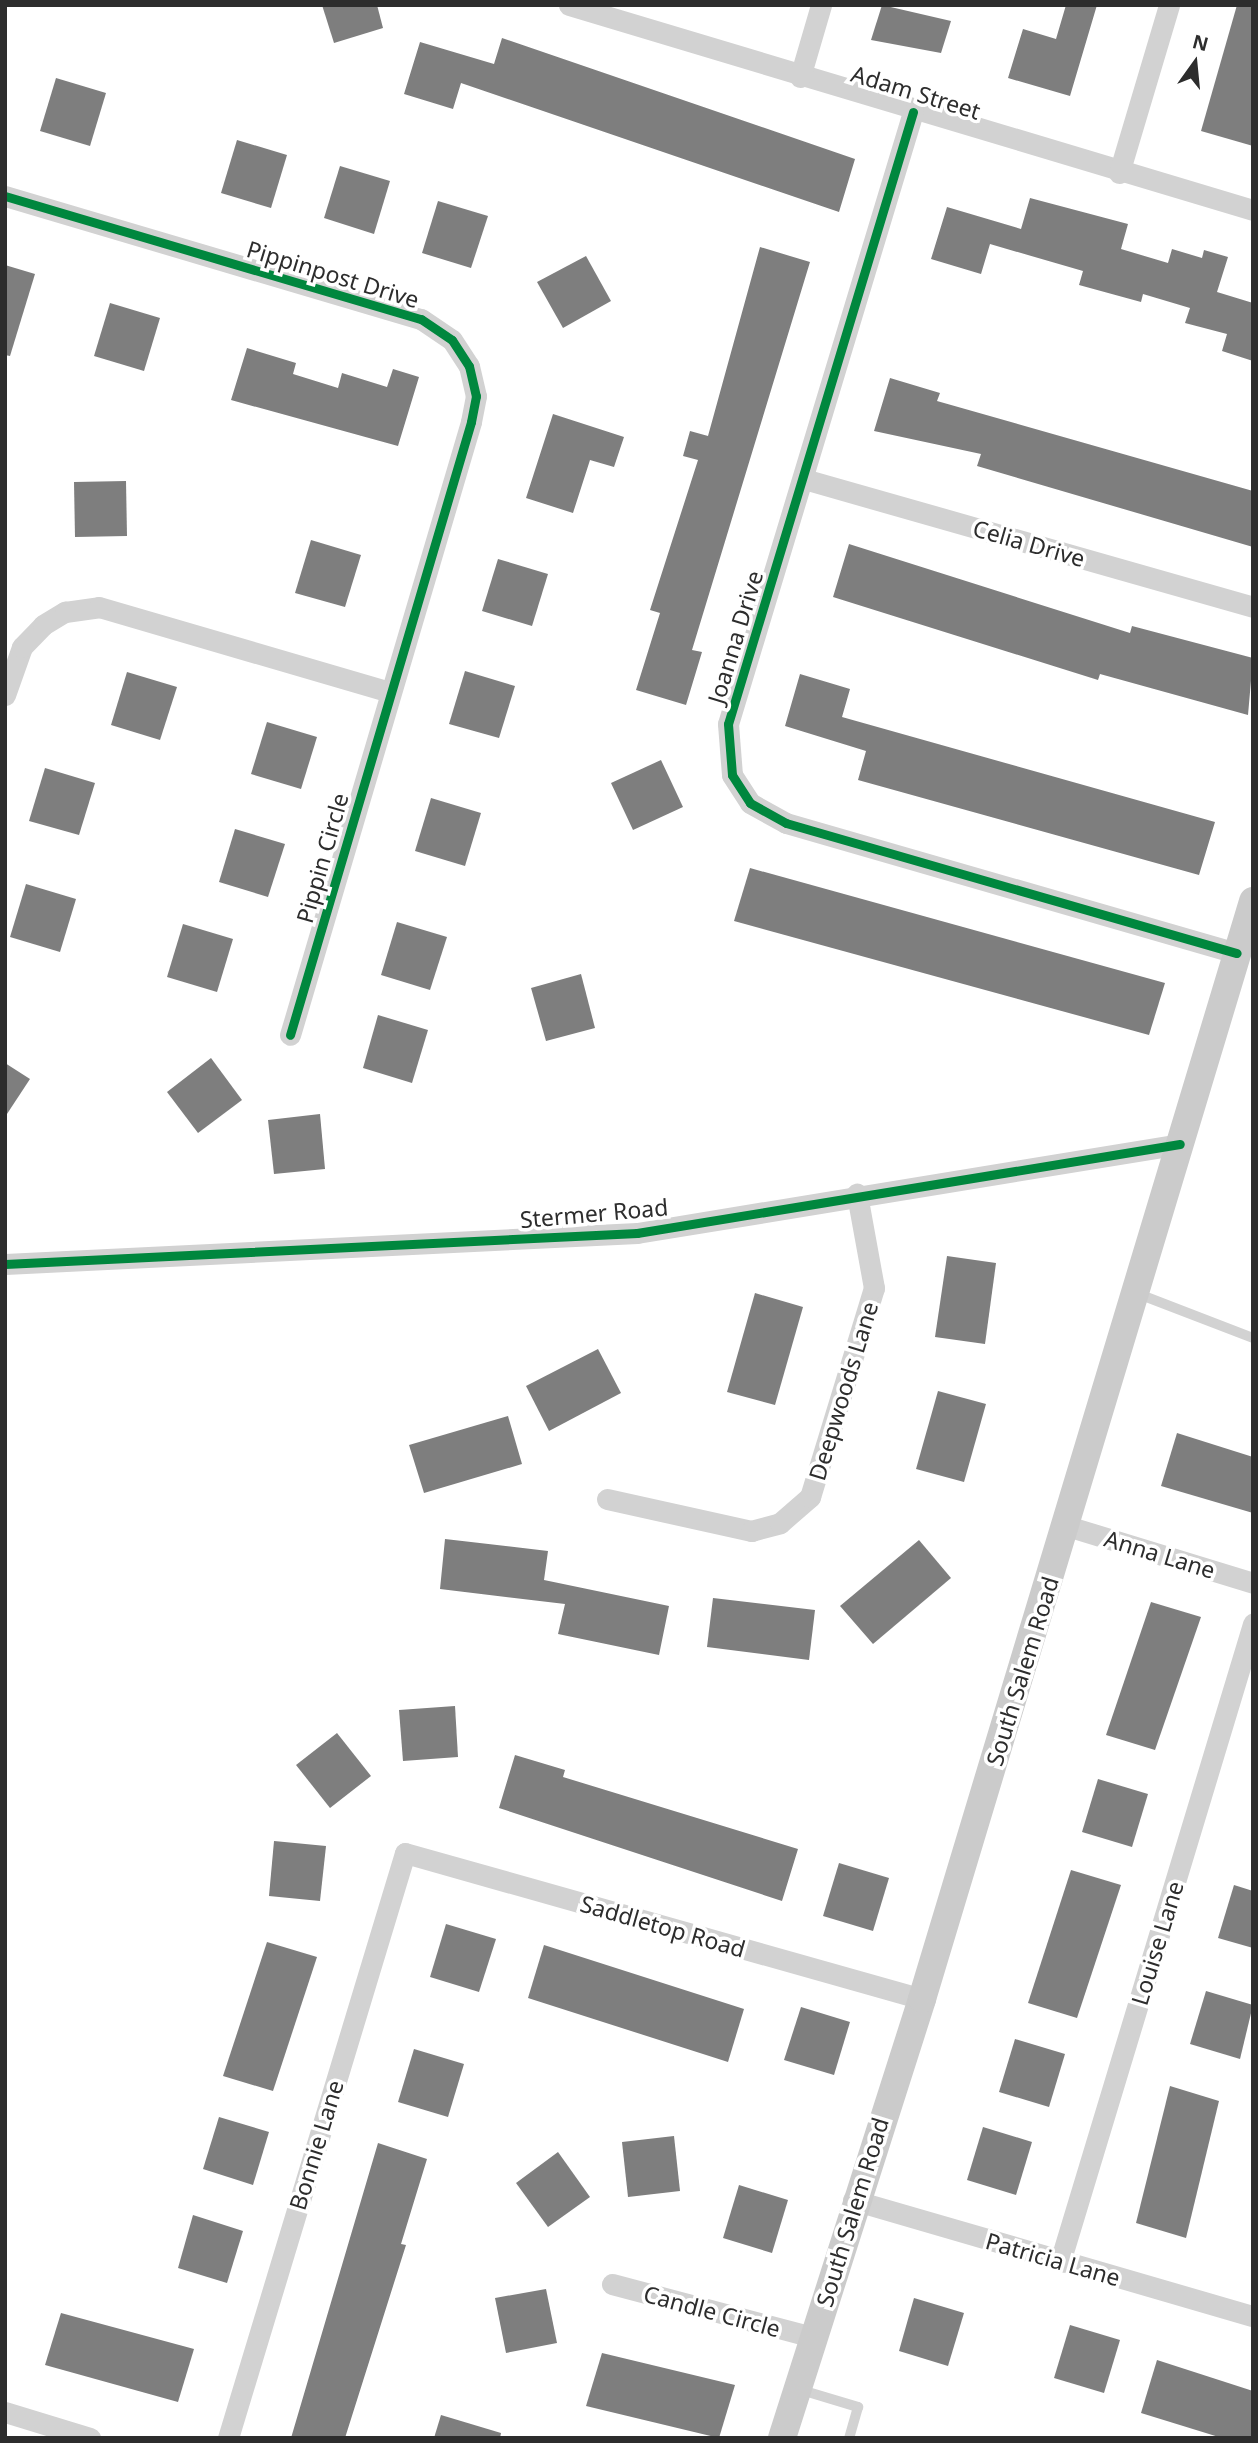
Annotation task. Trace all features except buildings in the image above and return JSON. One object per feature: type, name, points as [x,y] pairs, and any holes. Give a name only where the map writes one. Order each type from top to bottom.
[{"type":"main road","name":"South Salem Road","points":[[782,2438],[853,2200],[922,1999],[1067,1526],[1253,901]]},
{"type":"street","name":"Adam Street","points":[[569,5],[913,112],[1253,210]]},
{"type":"street","points":[[800,77],[821,5]]},
{"type":"street","points":[[1119,173],[1169,5]]},
{"type":"street","name":"Joanna Drive","points":[[913,112],[728,724],[732,775],[750,803],[786,823],[1237,953]]},
{"type":"street","name":"Pippinpost Drive","points":[[5,196],[421,320],[452,340],[469,366],[475,396],[471,422],[390,692]]},
{"type":"street","name":"Celia Drive","points":[[804,478],[1253,607]]},
{"type":"street","points":[[5,695],[22,647],[43,625],[65,612],[99,607],[390,692]]},
{"type":"street","name":"Pippin Circle","points":[[290,1035],[390,692]]},
{"type":"street","name":"Stermer Road","points":[[5,1264],[636,1233],[857,1194],[1180,1144]]},
{"type":"street","name":"Deepwoods Lane","points":[[607,1499],[751,1531],[780,1523],[810,1497],[873,1288],[857,1194]]},
{"type":"street","name":"Anna Lane","points":[[1067,1526],[1253,1583]]},
{"type":"street","name":"Louise Lane","points":[[1060,2262],[1253,1624]]},
{"type":"street","name":"Saddletop Road","points":[[405,1853],[922,1999]]},
{"type":"street","name":"Bonnie Lane","points":[[228,2438],[405,1853]]},
{"type":"street","name":"Patricia Lane","points":[[853,2200],[1253,2316]]},
{"type":"street","name":"Candle Circle","points":[[612,2284],[813,2337]]},
{"type":"street","points":[[5,2412],[90,2438]]},
{"type":"lane","points":[[1136,1293],[1253,1338]]},
{"type":"lane","points":[[797,2389],[858,2407],[849,2438]]},
{"type":"cycle path","points":[[913,112],[728,724],[732,775],[750,803],[786,823],[1237,953]]},
{"type":"cycle path","points":[[5,196],[421,319],[452,340],[469,366],[476,396],[471,422],[290,1035]]},
{"type":"cycle path","points":[[5,1264],[637,1233],[1180,1144]]}]
